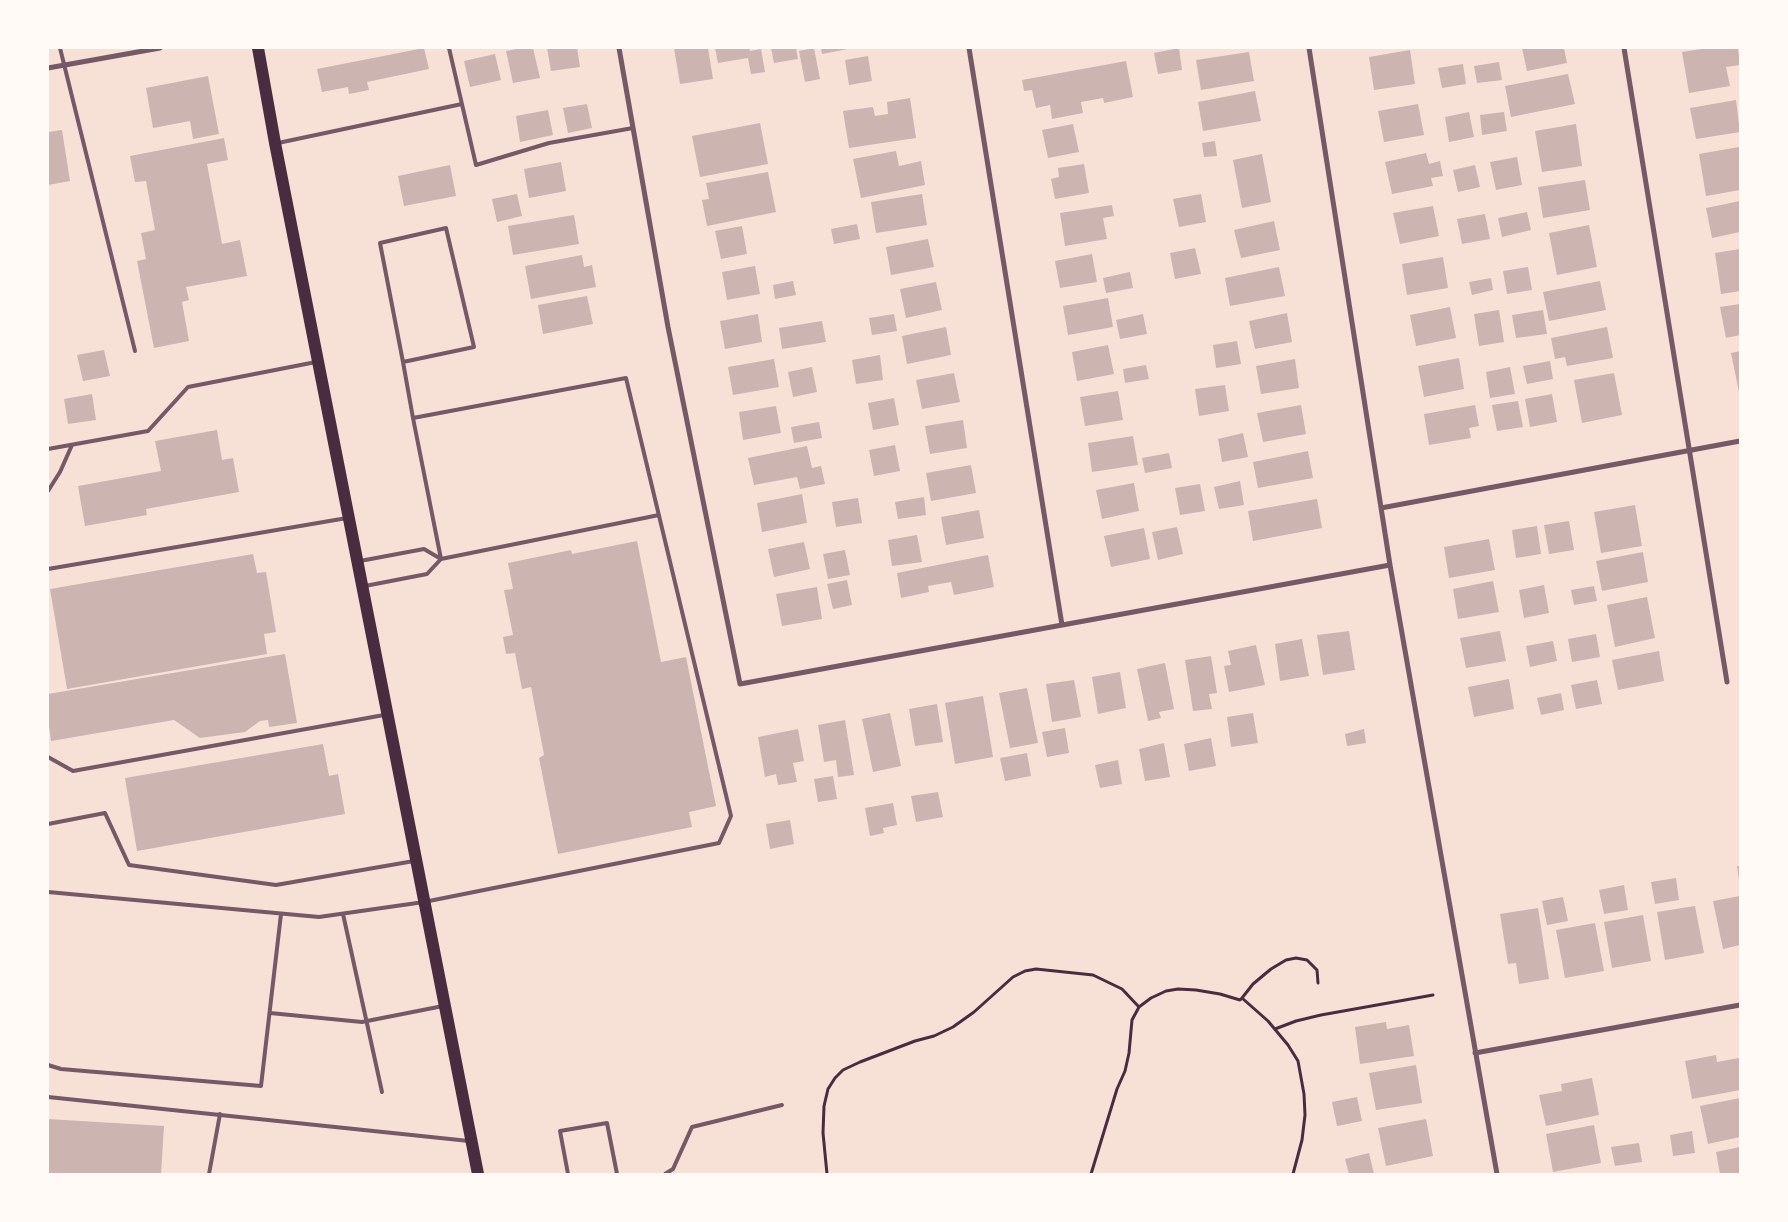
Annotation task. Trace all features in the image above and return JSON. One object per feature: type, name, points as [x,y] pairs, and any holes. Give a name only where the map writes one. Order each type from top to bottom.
[{"type":"main road","points":[[258,48],[275,143],[478,1174]]},
{"type":"street","points":[[48,68],[160,48]]},
{"type":"street","points":[[619,48],[668,327],[740,684],[1390,565]]},
{"type":"street","points":[[968,48],[1062,625]]},
{"type":"street","points":[[1310,48],[1390,565],[1497,1174]]},
{"type":"street","points":[[1624,48],[1728,682]]},
{"type":"street","points":[[1381,508],[1740,441]]},
{"type":"street","points":[[1475,1053],[1740,1005]]},
{"type":"lane","points":[[60,48],[135,351]]},
{"type":"lane","points":[[449,48],[476,165],[549,143],[633,128]]},
{"type":"lane","points":[[275,143],[462,104]]},
{"type":"lane","points":[[402,362],[474,347],[446,228],[380,243],[402,362],[441,559]]},
{"type":"lane","points":[[48,449],[148,431],[188,387],[318,362]]},
{"type":"lane","points":[[48,892],[319,917],[424,902],[719,843],[731,816],[626,378],[413,418]]},
{"type":"lane","points":[[48,491],[60,472],[72,445]]},
{"type":"lane","points":[[362,586],[427,574],[441,559],[659,516]]},
{"type":"lane","points":[[48,569],[349,518]]},
{"type":"lane","points":[[357,561],[424,549],[441,559]]},
{"type":"lane","points":[[48,757],[73,771],[387,714]]},
{"type":"lane","points":[[48,824],[105,813],[130,865],[276,885],[416,861]]},
{"type":"lane","points":[[48,1065],[61,1069],[261,1086],[281,914]]},
{"type":"lane","points":[[343,914],[382,1092]]},
{"type":"lane","points":[[270,1013],[366,1022],[445,1006]]},
{"type":"lane","points":[[48,1097],[471,1141]]},
{"type":"lane","points":[[665,1174],[673,1169],[692,1127],[782,1105]]},
{"type":"lane","points":[[209,1174],[220,1114]]},
{"type":"lane","points":[[568,1174],[560,1131],[607,1123],[617,1174]]},
{"type":"path","points":[[1091,1174],[1117,1089],[1125,1071],[1129,1053],[1132,1020],[1139,1007],[1151,998],[1166,991],[1178,989],[1220,994],[1240,1000],[1253,984],[1271,969],[1286,960],[1296,958],[1307,960],[1317,970],[1318,984]]},
{"type":"path","points":[[827,1174],[822,1133],[824,1106],[828,1089],[835,1078],[843,1070],[860,1062],[915,1041],[934,1036],[953,1026],[974,1012],[1012,977],[1025,971],[1036,969],[1093,975],[1122,989],[1139,1007]]},
{"type":"path","points":[[1275,1029],[1296,1021],[1321,1015],[1433,995]]},
{"type":"path","points":[[1242,998],[1275,1029],[1298,1061],[1304,1094],[1305,1114],[1302,1140],[1293,1174]]},
{"type":"building","points":[[424,48],[429,69],[367,82],[369,90],[349,94],[348,87],[322,92],[317,69]]},
{"type":"building","points":[[533,48],[540,78],[513,83],[506,51]]},
{"type":"building","points":[[547,48],[577,48],[580,67],[551,71]]},
{"type":"building","points":[[674,48],[708,48],[713,79],[680,84]]},
{"type":"building","points":[[715,48],[749,48],[750,51],[761,49],[765,72],[751,74],[748,58],[718,63]]},
{"type":"building","points":[[771,48],[796,48],[798,59],[774,63]]},
{"type":"building","points":[[814,48],[820,79],[805,82],[799,51]]},
{"type":"building","points":[[821,48],[848,48],[848,49],[822,54]]},
{"type":"building","points":[[1179,48],[1182,70],[1158,74],[1154,53]]},
{"type":"building","points":[[1522,48],[1564,48],[1567,63],[1527,71]]},
{"type":"building","points":[[1708,48],[1738,48],[1740,65],[1726,67],[1730,86],[1689,93],[1682,52]]},
{"type":"building","points":[[1410,50],[1415,84],[1374,90],[1369,57]]},
{"type":"building","points":[[1249,52],[1254,81],[1201,90],[1196,60]]},
{"type":"building","points":[[495,54],[501,80],[470,87],[464,61]]},
{"type":"building","points":[[868,56],[872,81],[849,85],[845,60]]},
{"type":"building","points":[[1126,61],[1133,97],[1104,103],[1103,98],[1081,102],[1083,113],[1052,119],[1050,105],[1036,108],[1032,90],[1024,91],[1022,80]]},
{"type":"building","points":[[1499,62],[1502,80],[1477,83],[1474,66]]},
{"type":"building","points":[[1463,64],[1466,84],[1442,88],[1438,68]]},
{"type":"building","points":[[1568,74],[1575,104],[1511,117],[1505,86]]},
{"type":"building","points":[[208,76],[219,134],[193,139],[190,121],[153,128],[146,88]]},
{"type":"building","points":[[1255,91],[1261,121],[1203,131],[1198,102]]},
{"type":"building","points":[[910,98],[916,138],[849,148],[843,111],[873,107],[875,116],[888,114],[887,102]]},
{"type":"building","points":[[1736,100],[1740,132],[1696,139],[1690,108]]},
{"type":"building","points":[[587,104],[592,128],[568,133],[563,108]]},
{"type":"building","points":[[1418,104],[1424,135],[1384,142],[1378,111]]},
{"type":"building","points":[[548,110],[553,135],[520,142],[516,116]]},
{"type":"building","points":[[1469,112],[1474,137],[1449,142],[1445,117]]},
{"type":"building","points":[[1504,112],[1507,131],[1482,135],[1480,115]]},
{"type":"building","points":[[760,123],[768,164],[700,177],[692,136]]},
{"type":"building","points":[[1073,124],[1079,152],[1048,158],[1042,130]]},
{"type":"building","points":[[1576,124],[1582,166],[1542,172],[1535,131]]},
{"type":"building","points":[[62,130],[70,181],[48,185],[48,132]]},
{"type":"building","points":[[224,138],[228,160],[207,164],[222,244],[240,240],[247,276],[186,287],[189,300],[182,302],[189,341],[154,348],[137,261],[146,259],[141,233],[155,230],[146,181],[135,182],[130,156]]},
{"type":"building","points":[[1215,141],[1217,156],[1204,157],[1202,143]]},
{"type":"building","points":[[1739,147],[1740,190],[1706,196],[1699,154]]},
{"type":"building","points":[[896,151],[899,166],[921,161],[925,185],[861,198],[853,159]]},
{"type":"building","points":[[1426,153],[1429,164],[1440,161],[1443,176],[1431,178],[1433,186],[1392,194],[1385,162]]},
{"type":"building","points":[[1262,154],[1271,202],[1242,208],[1233,160]]},
{"type":"building","points":[[1517,157],[1522,185],[1496,190],[1490,162]]},
{"type":"building","points":[[561,162],[566,191],[529,198],[524,169]]},
{"type":"building","points":[[1084,164],[1089,193],[1055,199],[1051,179],[1059,177],[1058,168]]},
{"type":"building","points":[[450,165],[456,196],[404,206],[398,176]]},
{"type":"building","points":[[1475,165],[1480,187],[1458,192],[1453,170]]},
{"type":"building","points":[[768,172],[776,212],[707,226],[702,200],[709,199],[706,183]]},
{"type":"building","points":[[1585,180],[1590,210],[1543,218],[1538,187]]},
{"type":"building","points":[[517,194],[522,216],[497,222],[492,199]]},
{"type":"building","points":[[922,194],[927,225],[876,233],[871,202]]},
{"type":"building","points":[[1201,194],[1206,222],[1179,227],[1173,199]]},
{"type":"building","points":[[1740,201],[1740,232],[1712,238],[1706,208]]},
{"type":"building","points":[[1112,205],[1114,216],[1103,218],[1107,239],[1065,246],[1060,213]]},
{"type":"building","points":[[1433,206],[1439,236],[1400,244],[1393,213]]},
{"type":"building","points":[[1527,212],[1531,230],[1502,237],[1498,218]]},
{"type":"building","points":[[1485,214],[1490,239],[1462,244],[1457,219]]},
{"type":"building","points":[[574,215],[579,244],[513,255],[508,226]]},
{"type":"building","points":[[1274,221],[1280,250],[1241,258],[1234,230]]},
{"type":"building","points":[[857,224],[860,239],[834,244],[831,229]]},
{"type":"building","points":[[1589,225],[1597,267],[1557,275],[1549,233]]},
{"type":"building","points":[[742,226],[747,254],[721,259],[715,231]]},
{"type":"building","points":[[928,239],[934,267],[891,275],[886,247]]},
{"type":"building","points":[[1195,248],[1201,274],[1175,279],[1170,253]]},
{"type":"building","points":[[1740,249],[1740,291],[1721,294],[1715,253]]},
{"type":"building","points":[[1092,254],[1097,282],[1060,288],[1055,261]]},
{"type":"building","points":[[582,255],[584,267],[592,265],[596,287],[531,299],[525,266]]},
{"type":"building","points":[[1443,257],[1448,288],[1407,295],[1402,264]]},
{"type":"building","points":[[755,266],[760,294],[727,300],[722,272]]},
{"type":"building","points":[[1279,267],[1285,296],[1230,306],[1225,278]]},
{"type":"building","points":[[1528,267],[1532,290],[1507,294],[1503,271]]},
{"type":"building","points":[[1130,272],[1133,288],[1106,293],[1103,278]]},
{"type":"building","points":[[1491,278],[1493,290],[1472,295],[1469,282]]},
{"type":"building","points":[[793,281],[796,295],[775,299],[773,285]]},
{"type":"building","points":[[1600,281],[1606,310],[1549,321],[1543,292]]},
{"type":"building","points":[[936,282],[942,310],[906,318],[900,289]]},
{"type":"building","points":[[587,296],[593,324],[543,334],[538,305]]},
{"type":"building","points":[[1108,298],[1113,327],[1068,335],[1063,306]]},
{"type":"building","points":[[1740,304],[1740,335],[1726,338],[1720,307]]},
{"type":"building","points":[[1450,307],[1456,338],[1416,346],[1410,315]]},
{"type":"building","points":[[1499,310],[1504,342],[1479,346],[1474,314]]},
{"type":"building","points":[[1543,310],[1547,334],[1516,338],[1512,315]]},
{"type":"building","points":[[1287,313],[1292,342],[1255,349],[1249,321]]},
{"type":"building","points":[[758,314],[762,342],[725,349],[720,321]]},
{"type":"building","points":[[894,314],[897,331],[872,335],[869,318]]},
{"type":"building","points":[[1143,314],[1147,334],[1120,339],[1116,320]]},
{"type":"building","points":[[822,321],[826,342],[782,349],[779,328]]},
{"type":"building","points":[[946,327],[951,355],[907,364],[902,336]]},
{"type":"building","points":[[1607,327],[1613,358],[1567,366],[1565,357],[1555,359],[1551,338]]},
{"type":"building","points":[[1237,341],[1241,364],[1216,368],[1213,345]]},
{"type":"building","points":[[1108,345],[1114,374],[1077,381],[1072,352]]},
{"type":"building","points":[[104,350],[110,376],[83,381],[77,355]]},
{"type":"building","points":[[1740,351],[1740,392],[1739,392],[1731,353]]},
{"type":"building","points":[[880,355],[883,380],[856,384],[852,360]]},
{"type":"building","points":[[1459,358],[1464,389],[1424,397],[1418,366]]},
{"type":"building","points":[[774,359],[779,387],[733,395],[728,367]]},
{"type":"building","points":[[1295,359],[1299,388],[1261,394],[1256,366]]},
{"type":"building","points":[[1550,361],[1553,379],[1527,384],[1523,366]]},
{"type":"building","points":[[1146,365],[1149,379],[1125,383],[1123,369]]},
{"type":"building","points":[[812,367],[817,392],[793,397],[788,372]]},
{"type":"building","points":[[1510,367],[1515,394],[1490,398],[1486,372]]},
{"type":"building","points":[[954,373],[960,402],[922,409],[916,380]]},
{"type":"building","points":[[1614,373],[1622,415],[1582,423],[1574,380]]},
{"type":"building","points":[[1225,385],[1229,411],[1199,416],[1195,389]]},
{"type":"building","points":[[1118,391],[1123,420],[1085,426],[1080,397]]},
{"type":"building","points":[[92,394],[96,420],[68,424],[64,399]]},
{"type":"building","points":[[1552,394],[1557,422],[1530,427],[1525,399]]},
{"type":"building","points":[[894,398],[899,425],[873,430],[868,403]]},
{"type":"building","points":[[1518,401],[1523,427],[1497,431],[1492,405]]},
{"type":"building","points":[[1301,405],[1306,434],[1263,442],[1257,413]]},
{"type":"building","points":[[1475,405],[1479,426],[1469,428],[1471,438],[1429,445],[1424,414]]},
{"type":"building","points":[[776,406],[781,433],[743,440],[739,412]]},
{"type":"building","points":[[963,420],[967,448],[930,454],[925,426]]},
{"type":"building","points":[[819,422],[822,438],[794,443],[791,427]]},
{"type":"building","points":[[217,430],[222,460],[233,458],[239,492],[146,509],[147,515],[85,526],[78,486],[161,471],[155,441]]},
{"type":"building","points":[[1243,433],[1248,457],[1222,462],[1218,439]]},
{"type":"building","points":[[1133,436],[1138,465],[1092,472],[1088,443]]},
{"type":"building","points":[[895,445],[900,471],[874,476],[869,450]]},
{"type":"building","points":[[807,446],[812,468],[821,466],[825,484],[800,489],[797,477],[754,485],[748,458]]},
{"type":"building","points":[[1308,451],[1313,478],[1258,488],[1253,462]]},
{"type":"building","points":[[1169,453],[1172,468],[1145,473],[1142,458]]},
{"type":"building","points":[[971,465],[976,493],[931,501],[926,473]]},
{"type":"building","points":[[1240,481],[1244,505],[1219,509],[1214,487]]},
{"type":"building","points":[[1134,483],[1139,511],[1102,519],[1096,490]]},
{"type":"building","points":[[1200,484],[1205,511],[1180,515],[1175,488]]},
{"type":"building","points":[[802,494],[807,523],[762,532],[757,503]]},
{"type":"building","points":[[924,497],[926,515],[898,519],[895,502]]},
{"type":"building","points":[[858,498],[862,523],[836,527],[832,502]]},
{"type":"building","points":[[1317,499],[1322,528],[1253,541],[1248,511]]},
{"type":"building","points":[[1635,505],[1642,546],[1601,553],[1594,512]]},
{"type":"building","points":[[979,510],[984,538],[946,545],[941,517]]},
{"type":"building","points":[[1569,521],[1574,550],[1549,554],[1544,525]]},
{"type":"building","points":[[1537,526],[1541,554],[1516,558],[1512,530]]},
{"type":"building","points":[[1177,527],[1183,554],[1158,560],[1152,532]]},
{"type":"building","points":[[1144,528],[1150,559],[1111,567],[1104,536]]},
{"type":"building","points":[[917,535],[922,562],[892,566],[888,540]]},
{"type":"building","points":[[1489,539],[1495,570],[1449,578],[1444,547]]},
{"type":"building","points":[[637,541],[661,662],[686,657],[716,806],[689,812],[692,827],[558,854],[539,758],[544,755],[531,687],[522,689],[515,653],[506,654],[503,637],[513,635],[504,590],[513,589],[508,563],[571,550],[572,554]]},
{"type":"building","points":[[804,542],[810,569],[774,577],[768,549]]},
{"type":"building","points":[[845,550],[850,575],[828,579],[823,554]]},
{"type":"building","points":[[1643,552],[1648,582],[1602,591],[1596,561]]},
{"type":"building","points":[[253,554],[257,573],[266,572],[276,632],[264,634],[267,654],[67,689],[50,589]]},
{"type":"building","points":[[988,555],[994,587],[954,595],[951,582],[928,586],[929,592],[901,598],[897,573]]},
{"type":"building","points":[[847,580],[852,605],[833,609],[827,584]]},
{"type":"building","points":[[1493,581],[1499,612],[1458,619],[1453,589]]},
{"type":"building","points":[[1544,585],[1549,613],[1524,618],[1519,590]]},
{"type":"building","points":[[1594,586],[1597,601],[1574,605],[1571,590]]},
{"type":"building","points":[[817,587],[822,619],[782,626],[776,594]]},
{"type":"building","points":[[1647,597],[1655,638],[1615,647],[1607,605]]},
{"type":"building","points":[[1349,631],[1355,670],[1323,675],[1317,635]]},
{"type":"building","points":[[1500,631],[1506,661],[1466,668],[1460,638]]},
{"type":"building","points":[[1596,634],[1600,657],[1572,662],[1568,639]]},
{"type":"building","points":[[1302,639],[1309,676],[1280,681],[1275,644]]},
{"type":"building","points":[[1553,641],[1557,661],[1530,667],[1526,646]]},
{"type":"building","points":[[1256,645],[1265,685],[1229,692],[1224,666],[1231,665],[1228,651]]},
{"type":"building","points":[[1659,651],[1664,681],[1618,690],[1612,660]]},
{"type":"building","points":[[285,654],[297,723],[269,727],[268,720],[260,721],[245,732],[200,738],[174,720],[51,741],[48,718],[48,694]]},
{"type":"building","points":[[1211,656],[1217,693],[1209,694],[1212,709],[1193,711],[1185,660]]},
{"type":"building","points":[[1165,663],[1174,709],[1159,712],[1161,718],[1148,721],[1137,669]]},
{"type":"building","points":[[1120,672],[1126,708],[1098,714],[1092,677]]},
{"type":"building","points":[[1509,679],[1514,709],[1474,717],[1468,687]]},
{"type":"building","points":[[1074,680],[1081,717],[1052,722],[1046,684]]},
{"type":"building","points":[[1597,680],[1602,704],[1576,709],[1571,685]]},
{"type":"building","points":[[1027,688],[1038,743],[1010,748],[999,693]]},
{"type":"building","points":[[1561,693],[1564,710],[1541,715],[1537,698]]},
{"type":"building","points":[[983,696],[993,757],[955,764],[945,703]]},
{"type":"building","points":[[937,704],[943,742],[915,746],[909,709]]},
{"type":"building","points":[[890,713],[901,766],[873,772],[862,719]]},
{"type":"building","points":[[1253,713],[1258,743],[1231,747],[1227,717]]},
{"type":"building","points":[[845,720],[854,775],[838,777],[836,760],[824,762],[818,725]]},
{"type":"building","points":[[1065,728],[1069,753],[1047,757],[1042,732]]},
{"type":"building","points":[[798,729],[804,761],[793,763],[797,782],[778,785],[776,774],[765,777],[758,737]]},
{"type":"building","points":[[1364,729],[1366,743],[1347,746],[1345,734]]},
{"type":"building","points":[[1211,738],[1216,766],[1189,771],[1184,744]]},
{"type":"building","points":[[1164,743],[1170,777],[1145,781],[1139,749]]},
{"type":"building","points":[[323,744],[329,776],[338,774],[345,814],[137,851],[125,778]]},
{"type":"building","points":[[1027,753],[1031,776],[1005,781],[1000,758]]},
{"type":"building","points":[[1118,760],[1122,784],[1100,788],[1095,765]]},
{"type":"building","points":[[833,776],[837,799],[818,802],[814,779]]},
{"type":"building","points":[[938,792],[943,817],[916,822],[911,796]]},
{"type":"building","points":[[893,803],[897,825],[883,828],[884,833],[870,836],[865,808]]},
{"type":"building","points":[[790,820],[794,844],[770,849],[766,824]]},
{"type":"building","points":[[1737,866],[1740,866],[1740,880],[1739,880]]},
{"type":"building","points":[[1676,878],[1679,900],[1655,904],[1651,882]]},
{"type":"building","points":[[1624,885],[1628,910],[1604,914],[1599,890]]},
{"type":"building","points":[[1740,896],[1740,945],[1723,949],[1713,901]]},
{"type":"building","points":[[1563,897],[1568,921],[1547,925],[1542,901]]},
{"type":"building","points":[[1695,906],[1704,953],[1665,960],[1657,912]]},
{"type":"building","points":[[1538,908],[1549,979],[1519,984],[1516,963],[1508,964],[1500,914]]},
{"type":"building","points":[[1643,915],[1651,961],[1612,968],[1604,922]]},
{"type":"building","points":[[1595,923],[1604,971],[1565,978],[1556,930]]},
{"type":"building","points":[[1386,1022],[1387,1029],[1409,1025],[1414,1056],[1360,1064],[1355,1027]]},
{"type":"building","points":[[1716,1055],[1717,1062],[1739,1058],[1740,1090],[1692,1099],[1685,1061]]},
{"type":"building","points":[[1416,1065],[1422,1103],[1376,1110],[1369,1073]]},
{"type":"building","points":[[1592,1078],[1599,1115],[1546,1126],[1539,1095],[1562,1091],[1561,1084]]},
{"type":"building","points":[[1357,1097],[1362,1121],[1337,1126],[1332,1102]]},
{"type":"building","points":[[1740,1098],[1740,1137],[1708,1144],[1700,1106]]},
{"type":"building","points":[[48,1119],[164,1126],[161,1174],[48,1174]]},
{"type":"building","points":[[1426,1119],[1433,1156],[1386,1166],[1378,1128]]},
{"type":"building","points":[[1594,1125],[1601,1163],[1553,1172],[1546,1134]]},
{"type":"building","points":[[1692,1131],[1695,1153],[1673,1156],[1670,1135]]},
{"type":"building","points":[[1639,1143],[1642,1162],[1615,1166],[1611,1147]]},
{"type":"building","points":[[1740,1147],[1740,1174],[1720,1174],[1716,1152]]},
{"type":"building","points":[[1369,1153],[1374,1174],[1349,1174],[1345,1159]]}]
